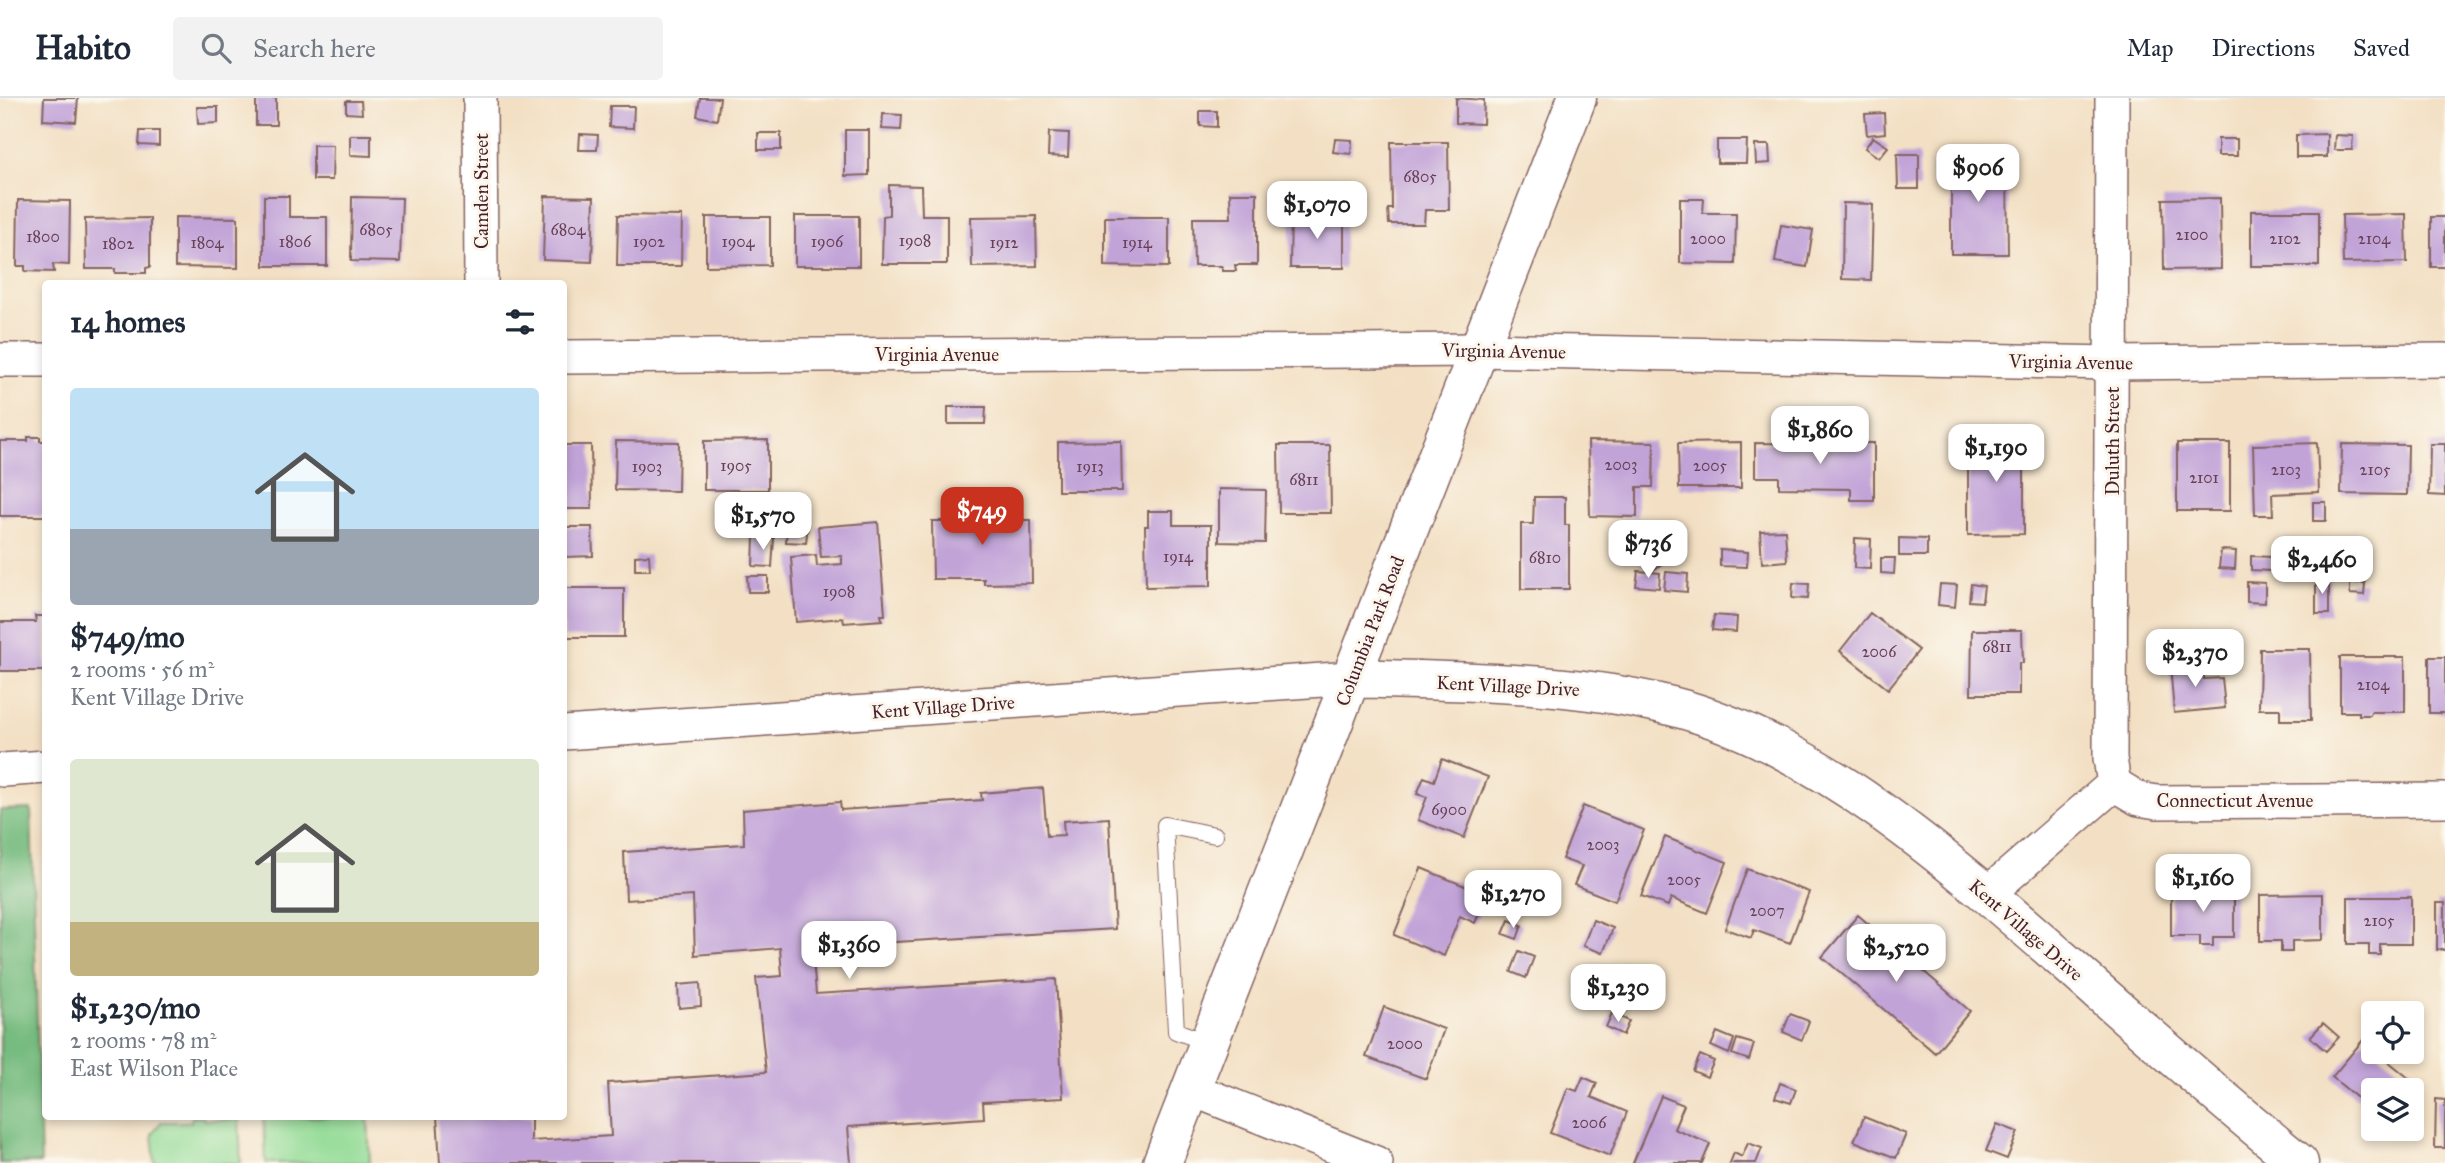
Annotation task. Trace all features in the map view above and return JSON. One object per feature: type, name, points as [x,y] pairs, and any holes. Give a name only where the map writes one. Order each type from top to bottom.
[{"type":"street","name":"Camden Street","points":[[481,98],[481,280]]},
{"type":"street","name":"Columbia Park Road","points":[[1162,1163],[1577,98]]},
{"type":"street","name":"Duluth Street","points":[[2112,98],[2110,758],[2114,784]]},
{"type":"street","name":"Virginia Avenue","points":[[567,357],[1479,350],[2113,363],[2445,360]]},
{"type":"street","points":[[0,360],[42,360]]},
{"type":"street","name":"Kent Village Drive","points":[[567,733],[1352,678],[1566,687],[1673,706],[1763,738],[1837,781],[1906,831],[1987,894],[2194,1076],[2299,1163]]},
{"type":"street","points":[[3,770],[42,767]]},
{"type":"street","points":[[1987,894],[2114,784]]},
{"type":"street","name":"Connecticut Avenue","points":[[2114,784],[2139,799],[2157,802],[2445,800]]},
{"type":"street","points":[[1191,1089],[1376,1163]]},
{"type":"lane","points":[[1209,1043],[1176,1031],[1165,825],[1215,835]]},
{"type":"green space","points":[[31,809],[41,1163],[0,1163],[0,810]]},
{"type":"green space","points":[[239,1120],[241,1163],[155,1163],[152,1135],[161,1122]]},
{"type":"green space","points":[[264,1120],[368,1120],[370,1163],[266,1163]]},
{"type":"building","points":[[44,98],[78,98],[76,122],[43,120]]},
{"type":"building","points":[[256,98],[276,98],[276,125],[256,125]]},
{"type":"building","points":[[700,98],[720,98],[717,120],[697,116]]},
{"type":"building","points":[[1456,98],[1484,100],[1483,124],[1456,123]]},
{"type":"building","points":[[346,101],[361,101],[362,114],[346,113]]},
{"type":"building","points":[[610,106],[634,106],[633,128],[609,127]]},
{"type":"building","points":[[197,107],[218,107],[218,123],[198,124]]},
{"type":"building","points":[[1200,111],[1217,111],[1217,127],[1200,126]]},
{"type":"building","points":[[1884,113],[1885,133],[1867,135],[1865,114]]},
{"type":"building","points":[[883,114],[902,115],[901,130],[882,129]]},
{"type":"building","points":[[845,130],[869,130],[869,175],[845,176]]},
{"type":"building","points":[[140,131],[159,131],[159,146],[139,145]]},
{"type":"building","points":[[1049,132],[1069,133],[1068,157],[1048,156]]},
{"type":"building","points":[[758,133],[781,133],[781,150],[758,150]]},
{"type":"building","points":[[580,134],[598,135],[597,150],[579,150]]},
{"type":"building","points":[[2327,134],[2327,157],[2296,157],[2296,135]]},
{"type":"building","points":[[350,135],[371,135],[371,156],[350,155]]},
{"type":"building","points":[[2335,135],[2353,136],[2352,150],[2334,150]]},
{"type":"building","points":[[1873,137],[1888,147],[1879,158],[1865,148]]},
{"type":"building","points":[[1335,139],[1352,140],[1351,154],[1333,152]]},
{"type":"building","points":[[2218,139],[2237,139],[2237,156],[2218,156]]},
{"type":"building","points":[[1717,140],[1747,140],[1746,163],[1717,163]]},
{"type":"building","points":[[1391,142],[1448,142],[1449,210],[1425,210],[1424,224],[1389,224],[1388,209],[1392,209]]},
{"type":"building","points":[[313,145],[333,145],[332,180],[313,180]]},
{"type":"building","points":[[1755,145],[1769,145],[1770,163],[1756,164]]},
{"type":"building","points":[[1994,149],[1994,171],[2007,170],[2008,254],[1951,254],[1953,150]]},
{"type":"building","points":[[1897,154],[1919,154],[1919,189],[1898,189]]},
{"type":"building","points":[[889,185],[921,186],[922,215],[947,215],[947,264],[882,264],[883,216],[889,215]]},
{"type":"building","points":[[1230,193],[1257,193],[1257,265],[1235,265],[1236,271],[1222,271],[1222,266],[1194,266],[1193,218],[1231,218]]},
{"type":"building","points":[[264,196],[289,196],[289,217],[327,217],[327,266],[264,266]]},
{"type":"building","points":[[545,196],[594,197],[592,262],[543,260]]},
{"type":"building","points":[[352,197],[402,198],[400,262],[351,261]]},
{"type":"building","points":[[2220,198],[2221,269],[2164,270],[2163,199]]},
{"type":"building","points":[[1680,199],[1704,199],[1703,213],[1736,213],[1735,264],[1680,263]]},
{"type":"building","points":[[18,200],[70,201],[69,265],[53,264],[54,272],[25,271],[25,266],[17,266]]},
{"type":"building","points":[[1843,203],[1873,204],[1871,280],[1842,279]]},
{"type":"building","points":[[2251,211],[2319,211],[2319,266],[2251,266]]},
{"type":"building","points":[[1291,213],[1344,213],[1344,268],[1290,268]]},
{"type":"building","points":[[2406,214],[2407,262],[2343,263],[2342,215]]},
{"type":"building","points":[[618,215],[682,216],[681,266],[617,266]]},
{"type":"building","points":[[795,216],[859,216],[859,266],[795,266]]},
{"type":"building","points":[[1036,216],[1037,266],[972,267],[971,217]]},
{"type":"building","points":[[175,217],[238,218],[238,268],[175,267]]},
{"type":"building","points":[[706,217],[770,217],[770,265],[706,266]]},
{"type":"building","points":[[1105,217],[1169,217],[1169,267],[1105,266]]},
{"type":"building","points":[[2431,217],[2445,217],[2445,267],[2431,267]]},
{"type":"building","points":[[150,218],[150,267],[146,268],[146,273],[86,269],[85,219]]},
{"type":"building","points":[[1781,225],[1813,230],[1807,267],[1775,262]]},
{"type":"building","points":[[948,407],[986,407],[985,424],[948,424]]},
{"type":"building","points":[[1968,434],[2024,434],[2024,534],[1968,535]]},
{"type":"building","points":[[28,437],[40,437],[42,441],[42,516],[0,516],[0,441],[28,441]]},
{"type":"building","points":[[1820,438],[1831,438],[1831,443],[1874,443],[1874,500],[1851,500],[1851,489],[1779,488],[1779,477],[1755,477],[1755,443],[1819,444]]},
{"type":"building","points":[[768,440],[768,490],[704,490],[704,441]]},
{"type":"building","points":[[616,441],[679,442],[678,491],[615,490]]},
{"type":"building","points":[[1121,441],[1122,491],[1058,491],[1058,442]]},
{"type":"building","points":[[1588,441],[1654,442],[1653,487],[1637,487],[1637,517],[1590,516]]},
{"type":"building","points":[[1741,442],[1741,488],[1679,488],[1678,443]]},
{"type":"building","points":[[2177,443],[2230,443],[2230,511],[2177,511]]},
{"type":"building","points":[[2317,443],[2319,492],[2272,494],[2273,515],[2255,515],[2253,445]]},
{"type":"building","points":[[2342,444],[2408,445],[2407,495],[2341,494]]},
{"type":"building","points":[[2430,444],[2445,444],[2445,496],[2429,495]]},
{"type":"building","points":[[567,445],[591,445],[592,509],[567,509]]},
{"type":"building","points":[[1278,445],[1330,445],[1331,513],[1279,513]]},
{"type":"building","points":[[1219,489],[1266,490],[1265,543],[1219,542]]},
{"type":"building","points":[[1534,497],[1565,497],[1565,525],[1569,525],[1569,589],[1521,589],[1521,524],[1533,524]]},
{"type":"building","points":[[960,498],[984,498],[984,520],[1031,520],[1032,583],[984,584],[984,579],[933,579],[932,521],[961,521],[961,513],[953,513],[953,503],[961,504]]},
{"type":"building","points":[[2313,502],[2326,502],[2326,521],[2313,521]]},
{"type":"building","points":[[1148,511],[1173,511],[1173,525],[1211,525],[1211,586],[1146,587],[1145,526],[1148,526]]},
{"type":"building","points":[[878,522],[885,615],[881,615],[882,620],[844,623],[843,618],[796,622],[791,557],[816,555],[817,566],[842,564],[842,556],[821,557],[818,527]]},
{"type":"building","points":[[787,523],[808,524],[806,543],[786,542]]},
{"type":"building","points":[[567,527],[592,527],[593,556],[567,557]]},
{"type":"building","points":[[1785,530],[1787,561],[1762,563],[1760,531]]},
{"type":"building","points":[[754,537],[774,538],[772,567],[753,566]]},
{"type":"building","points":[[1855,538],[1871,539],[1870,569],[1854,568]]},
{"type":"building","points":[[1899,538],[1927,539],[1927,556],[1899,556]]},
{"type":"building","points":[[2337,546],[2355,547],[2353,570],[2336,569]]},
{"type":"building","points":[[1720,550],[1748,552],[1747,567],[1720,566]]},
{"type":"building","points":[[2221,550],[2236,551],[2235,569],[2219,568]]},
{"type":"building","points":[[1659,554],[1664,562],[1652,571],[1646,562]]},
{"type":"building","points":[[649,555],[650,570],[635,570],[635,556]]},
{"type":"building","points":[[2251,556],[2271,557],[2271,571],[2251,570]]},
{"type":"building","points":[[1881,558],[1895,558],[1894,574],[1881,573]]},
{"type":"building","points":[[1638,571],[1660,573],[1659,588],[1636,586]]},
{"type":"building","points":[[1666,572],[1688,574],[1687,592],[1664,590]]},
{"type":"building","points":[[747,576],[768,576],[768,592],[748,592]]},
{"type":"building","points":[[2316,579],[2329,579],[2329,614],[2316,614]]},
{"type":"building","points":[[2247,582],[2265,583],[2265,603],[2247,602]]},
{"type":"building","points":[[1793,583],[1809,584],[1808,599],[1792,598]]},
{"type":"building","points":[[2350,583],[2365,583],[2364,595],[2350,594]]},
{"type":"building","points":[[1940,584],[1957,585],[1955,607],[1938,605]]},
{"type":"building","points":[[1971,584],[1984,586],[1982,602],[1969,601]]},
{"type":"building","points":[[567,588],[624,588],[624,637],[567,637]]},
{"type":"building","points":[[1870,613],[1919,650],[1888,689],[1840,651]]},
{"type":"building","points":[[1714,615],[1737,617],[1736,632],[1712,630]]},
{"type":"building","points":[[35,616],[42,616],[42,671],[0,671],[0,622],[36,622]]},
{"type":"building","points":[[1972,630],[2022,630],[2023,663],[2019,663],[2019,694],[1971,694]]},
{"type":"building","points":[[2260,649],[2310,649],[2311,720],[2280,720],[2280,709],[2259,709]]},
{"type":"building","points":[[2340,657],[2405,657],[2405,712],[2371,712],[2370,715],[2359,715],[2359,712],[2340,712]]},
{"type":"building","points":[[2429,657],[2445,657],[2445,713],[2429,713]]},
{"type":"building","points":[[2202,661],[2204,679],[2222,678],[2225,708],[2174,713],[2170,664]]},
{"type":"building","points":[[1442,759],[1488,777],[1464,838],[1418,820],[1427,797],[1417,794],[1424,777],[1434,781]]},
{"type":"building","points":[[1043,788],[1047,836],[1064,835],[1063,821],[1109,818],[1115,929],[812,947],[816,994],[1056,979],[1063,1098],[983,1102],[984,1118],[848,1127],[851,1163],[440,1163],[437,1120],[531,1120],[531,1141],[611,1136],[608,1083],[766,1072],[756,978],[782,976],[780,948],[695,955],[693,896],[626,900],[624,852],[744,844],[743,810],[840,802],[841,810],[982,800],[981,793]]},
{"type":"building","points":[[1583,806],[1644,830],[1615,901],[1574,885],[1582,866],[1562,859]]},
{"type":"building","points":[[1665,837],[1727,862],[1707,913],[1671,898],[1668,906],[1641,896]]},
{"type":"building","points":[[1421,868],[1487,895],[1475,923],[1460,916],[1444,956],[1394,935]]},
{"type":"building","points":[[1747,869],[1809,892],[1790,943],[1754,930],[1751,938],[1725,929]]},
{"type":"building","points":[[1519,881],[1538,889],[1530,910],[1510,902]]},
{"type":"building","points":[[2171,889],[2234,889],[2234,937],[2213,937],[2213,946],[2200,946],[2200,936],[2171,936]]},
{"type":"building","points":[[2323,894],[2323,940],[2292,941],[2292,952],[2281,952],[2281,941],[2260,941],[2260,895]]},
{"type":"building","points":[[2348,897],[2411,897],[2411,944],[2380,944],[2380,955],[2369,955],[2369,944],[2348,944]]},
{"type":"building","points":[[2437,903],[2445,903],[2445,950],[2437,950]]},
{"type":"building","points":[[1858,915],[1970,1011],[1935,1053],[1822,957]]},
{"type":"building","points":[[1509,920],[1522,925],[1517,939],[1503,934]]},
{"type":"building","points":[[1593,920],[1613,928],[1603,953],[1583,946]]},
{"type":"building","points":[[1519,951],[1534,957],[1526,978],[1511,972]]},
{"type":"building","points":[[700,983],[701,1006],[679,1008],[678,985]]},
{"type":"building","points":[[1384,1007],[1444,1029],[1426,1079],[1366,1057]]},
{"type":"building","points":[[1612,1013],[1629,1021],[1623,1035],[1606,1027]]},
{"type":"building","points":[[1790,1014],[1809,1021],[1802,1040],[1783,1032]]},
{"type":"building","points":[[2323,1023],[2339,1037],[2326,1051],[2310,1037]]},
{"type":"building","points":[[1717,1032],[1734,1039],[1729,1054],[1711,1046]]},
{"type":"building","points":[[1737,1039],[1754,1044],[1749,1060],[1732,1054]]},
{"type":"building","points":[[2361,1042],[2361,1064],[2392,1064],[2409,1078],[2361,1078],[2361,1101],[2332,1077]]},
{"type":"building","points":[[1700,1055],[1714,1061],[1707,1077],[1693,1071]]},
{"type":"building","points":[[1583,1077],[1597,1083],[1591,1097],[1627,1112],[1610,1156],[1550,1133],[1568,1088],[1577,1091]]},
{"type":"building","points":[[1780,1083],[1796,1089],[1791,1103],[1775,1098]]},
{"type":"building","points":[[1661,1096],[1684,1105],[1674,1129],[1710,1144],[1702,1163],[1633,1163]]},
{"type":"building","points":[[2436,1099],[2445,1100],[2445,1148],[2435,1148]]},
{"type":"building","points":[[1864,1117],[1906,1134],[1896,1158],[1854,1141]]},
{"type":"building","points":[[1997,1124],[2018,1132],[2007,1159],[1986,1151]]},
{"type":"building","points":[[1748,1143],[1762,1148],[1756,1163],[1730,1163],[1734,1153],[1742,1157]]}]
